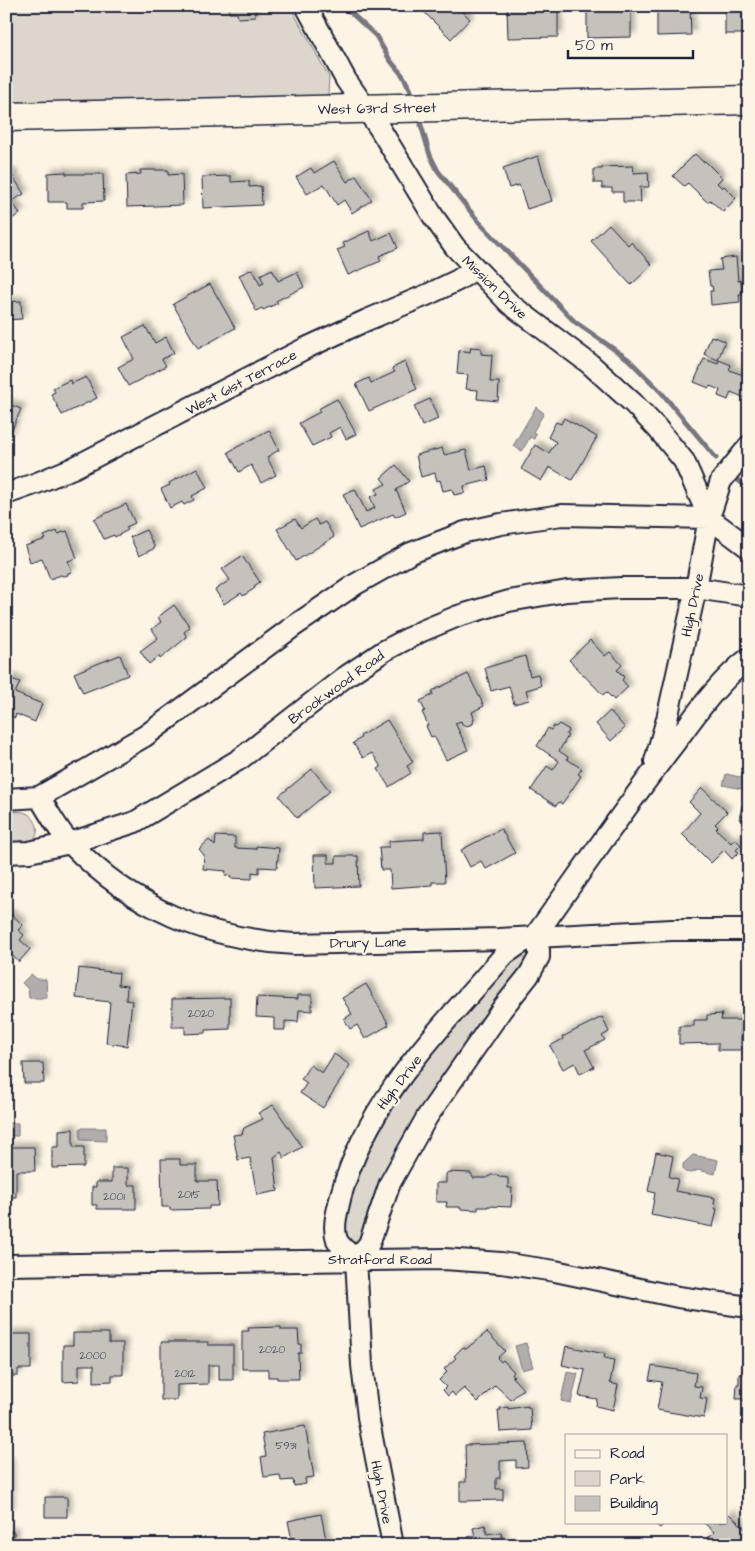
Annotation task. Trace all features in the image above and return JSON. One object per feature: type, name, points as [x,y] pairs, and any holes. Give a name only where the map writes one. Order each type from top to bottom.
[{"type":"main road","name":"West 63rd Street","points":[[6,117],[749,100]]},
{"type":"street","name":"Mission Drive","points":[[306,6],[346,80],[380,129],[432,216],[455,247],[510,304],[590,364],[633,403],[657,428],[684,461],[708,518]]},
{"type":"street","name":"West 61st Terrace","points":[[6,494],[73,468],[306,348],[366,320],[429,294],[458,280],[475,269]]},
{"type":"street","name":"High Drive","points":[[652,772],[667,719],[696,588],[708,518],[721,481],[749,446]]},
{"type":"street","points":[[6,799],[38,797],[145,736],[294,626],[356,584],[411,553],[465,532],[501,524],[562,515],[708,518],[749,548]]},
{"type":"street","name":"Brookwood Road","points":[[6,853],[29,852],[70,843],[135,822],[240,760],[345,676],[384,651],[422,631],[458,616],[509,601],[567,591],[621,588],[696,588],[749,596]]},
{"type":"street","name":"High Drive","points":[[393,1545],[368,1417],[362,1365],[356,1259],[338,1243],[335,1234],[335,1223],[348,1174],[369,1124],[394,1084],[505,954],[535,936],[708,697],[736,668],[749,658]]},
{"type":"street","name":"Drury Lane","points":[[38,797],[70,843],[129,893],[154,908],[193,925],[264,942],[294,944],[499,939],[672,930],[749,930]]},
{"type":"street","points":[[356,1259],[369,1244],[390,1183],[427,1117],[502,1009],[529,975],[538,958],[539,950],[535,936]]},
{"type":"street","name":"Stratford Road","points":[[6,1265],[444,1259],[501,1263],[555,1271],[678,1298],[749,1307]]},
{"type":"green space","points":[[6,6],[290,6],[329,77],[328,94],[319,99],[6,105]]},
{"type":"green space","points":[[6,812],[27,813],[34,819],[37,832],[36,836],[28,844],[6,845]]},
{"type":"green space","points":[[524,948],[531,951],[360,1241],[352,1242],[346,1237],[344,1231],[350,1195],[362,1159],[401,1089],[470,1007]]},
{"type":"shaded area","points":[[536,407],[544,413],[533,432],[536,434],[534,439],[530,437],[522,451],[513,446]]},
{"type":"shaded area","points":[[726,774],[749,779],[747,790],[723,785]]},
{"type":"shaded area","points":[[31,974],[37,979],[46,979],[47,998],[29,998],[28,989],[22,983]]},
{"type":"shaded area","points":[[6,1123],[18,1123],[18,1136],[6,1136]]},
{"type":"shaded area","points":[[80,1128],[106,1128],[106,1141],[80,1140]]},
{"type":"shaded area","points":[[693,1155],[718,1160],[715,1174],[698,1170],[691,1173],[685,1172],[683,1164]]},
{"type":"shaded area","points":[[526,1343],[533,1367],[522,1370],[515,1346]]},
{"type":"shaded area","points":[[567,1372],[578,1374],[571,1403],[561,1401]]},
{"type":"building","points":[[229,6],[255,6],[255,17],[238,18],[237,13],[229,13]]},
{"type":"building","points":[[425,6],[457,6],[470,19],[451,39],[422,10]]},
{"type":"building","points":[[690,7],[691,35],[657,36],[657,8]]},
{"type":"building","points":[[558,8],[558,37],[508,38],[507,9]]},
{"type":"building","points":[[631,8],[631,37],[587,38],[587,9]]},
{"type":"building","points":[[725,8],[749,8],[749,34],[725,34]]},
{"type":"building","points":[[695,154],[722,178],[717,183],[722,188],[724,186],[736,198],[723,212],[710,200],[707,202],[688,183],[684,186],[673,176]]},
{"type":"building","points":[[538,156],[552,201],[527,209],[519,185],[509,188],[503,168]]},
{"type":"building","points":[[334,161],[347,182],[356,176],[372,200],[352,213],[344,200],[337,205],[324,184],[307,194],[296,177],[311,168],[314,173]]},
{"type":"building","points":[[633,166],[634,173],[648,172],[649,187],[640,187],[641,202],[623,202],[623,192],[612,192],[612,188],[602,188],[602,183],[594,183],[594,169]]},
{"type":"building","points":[[140,170],[168,170],[168,175],[182,174],[183,205],[127,207],[126,175],[141,174]]},
{"type":"building","points":[[10,172],[24,194],[12,201],[20,214],[6,222],[6,174]]},
{"type":"building","points":[[66,172],[66,174],[103,174],[104,201],[83,202],[83,208],[67,208],[67,202],[48,202],[48,173]]},
{"type":"building","points":[[231,176],[231,182],[249,181],[249,187],[261,186],[262,205],[203,208],[202,177]]},
{"type":"building","points":[[609,224],[628,245],[631,242],[652,265],[631,285],[591,241]]},
{"type":"building","points":[[369,231],[373,241],[391,233],[398,248],[379,256],[381,261],[348,275],[337,250],[345,247],[343,243]]},
{"type":"building","points":[[736,257],[738,281],[741,280],[742,294],[739,294],[740,302],[711,305],[710,291],[713,291],[712,286],[710,286],[708,271],[722,270],[720,259]]},
{"type":"building","points":[[253,269],[260,285],[264,283],[260,275],[272,269],[278,281],[297,272],[304,287],[276,301],[278,303],[256,311],[239,275]]},
{"type":"building","points":[[210,284],[235,328],[198,349],[173,304]]},
{"type":"building","points":[[21,301],[22,319],[6,320],[6,302]]},
{"type":"building","points":[[145,326],[155,343],[166,337],[174,353],[162,359],[166,366],[128,386],[118,367],[134,359],[123,337]]},
{"type":"building","points":[[711,336],[725,341],[718,360],[704,354]]},
{"type":"building","points":[[471,347],[481,348],[481,354],[492,355],[490,382],[499,382],[498,401],[477,399],[478,390],[466,389],[468,375],[457,374],[459,350],[470,352]]},
{"type":"building","points":[[704,359],[718,364],[719,360],[731,365],[729,370],[749,377],[749,388],[745,398],[731,392],[728,400],[718,396],[720,390],[694,382]]},
{"type":"building","points":[[405,362],[417,389],[369,411],[356,384],[369,378],[371,383],[395,372],[392,368]]},
{"type":"building","points":[[86,377],[97,398],[62,415],[51,394],[55,392],[53,388],[70,380],[71,384]]},
{"type":"building","points":[[337,399],[356,434],[346,439],[340,427],[329,433],[331,437],[312,446],[299,423],[320,412],[318,409]]},
{"type":"building","points":[[430,399],[438,419],[422,426],[414,406]]},
{"type":"building","points":[[6,403],[21,409],[9,437],[6,435]]},
{"type":"building","points":[[564,418],[597,437],[572,480],[549,467],[541,481],[521,469],[535,445],[549,453],[556,442],[548,437],[556,422],[561,424]]},
{"type":"building","points":[[269,430],[279,450],[267,457],[276,475],[261,483],[251,465],[239,472],[228,452]]},
{"type":"building","points":[[442,448],[444,455],[466,450],[471,470],[486,466],[489,480],[464,486],[465,493],[454,495],[452,489],[443,491],[440,480],[437,481],[435,473],[421,477],[416,455]]},
{"type":"building","points":[[396,465],[409,481],[396,490],[406,512],[395,517],[393,514],[359,529],[343,494],[355,489],[366,512],[375,508],[370,497],[378,494],[376,489],[386,484],[381,478]]},
{"type":"building","points":[[197,468],[207,488],[192,496],[194,500],[184,505],[182,502],[170,508],[161,489]]},
{"type":"building","points":[[126,504],[135,523],[126,527],[128,530],[115,537],[114,535],[104,539],[94,519]]},
{"type":"building","points":[[295,519],[301,528],[315,519],[319,525],[325,522],[334,537],[296,561],[277,529]]},
{"type":"building","points":[[146,530],[155,548],[139,556],[130,537]]},
{"type":"building","points":[[57,531],[58,534],[67,531],[77,558],[68,561],[72,572],[68,573],[68,575],[61,575],[50,579],[42,558],[30,562],[25,546],[46,539],[44,536]]},
{"type":"building","points":[[242,556],[260,582],[243,596],[241,593],[224,604],[215,590],[230,580],[222,569]]},
{"type":"building","points":[[174,605],[190,627],[184,632],[187,637],[160,659],[159,656],[149,664],[140,651],[158,638],[152,629],[161,622],[158,617]]},
{"type":"building","points":[[590,640],[605,656],[610,652],[622,665],[617,670],[624,677],[622,680],[628,687],[614,700],[606,692],[603,695],[569,660]]},
{"type":"building","points":[[120,655],[128,675],[83,693],[74,673]]},
{"type":"building","points":[[525,656],[530,676],[538,674],[541,686],[526,690],[529,700],[514,704],[509,686],[491,691],[485,668]]},
{"type":"building","points":[[468,674],[484,706],[472,712],[473,724],[467,726],[462,724],[461,721],[455,723],[468,750],[446,760],[434,736],[431,737],[426,726],[428,725],[422,712],[425,711],[420,701],[433,695],[432,691]]},
{"type":"building","points":[[6,677],[20,682],[15,693],[42,704],[35,722],[16,714],[15,718],[6,714]]},
{"type":"building","points":[[610,711],[625,728],[611,741],[596,724]]},
{"type":"building","points":[[387,720],[413,762],[407,766],[411,773],[389,787],[378,769],[381,767],[372,753],[363,758],[353,743],[361,738],[360,736]]},
{"type":"building","points":[[559,724],[569,730],[566,735],[568,736],[559,751],[582,769],[578,774],[581,776],[562,804],[559,802],[556,806],[531,790],[547,766],[553,770],[559,761],[537,746],[548,728],[551,730]]},
{"type":"building","points":[[312,769],[330,791],[297,818],[279,796]]},
{"type":"building","points":[[702,788],[727,812],[715,824],[718,827],[716,829],[731,843],[735,839],[741,845],[736,850],[739,852],[732,859],[724,850],[711,863],[682,834],[700,813],[689,802]]},
{"type":"building","points":[[748,805],[749,825],[743,824],[744,820],[739,819],[742,806],[747,807]]},
{"type":"building","points":[[501,829],[515,853],[486,869],[481,861],[470,867],[461,850]]},
{"type":"building","points":[[442,831],[445,882],[432,882],[432,885],[391,888],[390,870],[381,870],[379,847],[389,847],[389,841],[424,839],[424,832]]},
{"type":"building","points":[[216,836],[235,837],[235,848],[256,849],[256,846],[279,848],[277,868],[259,867],[259,873],[252,872],[252,879],[230,878],[231,876],[225,875],[226,871],[203,869],[204,855],[199,849],[209,840],[215,846]]},
{"type":"building","points":[[314,855],[328,855],[328,863],[336,863],[336,856],[358,856],[359,886],[315,888]]},
{"type":"building","points":[[10,913],[23,925],[18,930],[24,935],[20,940],[30,949],[19,962],[6,950],[6,917]]},
{"type":"building","points":[[79,968],[119,973],[118,985],[127,986],[126,1000],[132,1001],[127,1046],[106,1043],[110,1002],[76,998]]},
{"type":"building","points":[[366,984],[389,1025],[365,1039],[357,1025],[350,1029],[344,1019],[352,1014],[342,998]]},
{"type":"building","points":[[298,995],[312,995],[312,1011],[299,1010],[298,1022],[285,1021],[285,1030],[274,1030],[274,1018],[256,1017],[257,997],[298,999]]},
{"type":"building","points":[[230,998],[230,1029],[206,1030],[206,1033],[185,1034],[185,1027],[172,1027],[172,999]]},
{"type":"building","points":[[722,1014],[721,1020],[741,1020],[741,1050],[718,1050],[718,1043],[679,1044],[679,1026],[694,1026],[694,1020],[707,1020],[707,1015]]},
{"type":"building","points":[[602,1017],[609,1032],[602,1036],[605,1040],[585,1050],[594,1067],[580,1074],[575,1063],[563,1069],[550,1046],[563,1039],[562,1037]]},
{"type":"building","points":[[334,1054],[350,1065],[323,1108],[300,1093],[307,1083],[301,1079],[310,1065],[322,1073]]},
{"type":"building","points":[[23,1063],[43,1063],[44,1083],[24,1083]]},
{"type":"building","points":[[273,1105],[302,1147],[284,1158],[281,1152],[274,1157],[278,1191],[257,1195],[250,1158],[238,1160],[233,1135],[242,1134],[244,1128],[263,1119],[258,1113]]},
{"type":"building","points":[[73,1129],[73,1147],[84,1147],[84,1167],[52,1168],[52,1147],[59,1147],[59,1130]]},
{"type":"building","points":[[11,1147],[34,1147],[35,1171],[16,1171],[16,1197],[6,1197],[6,1149],[11,1149]]},
{"type":"building","points":[[656,1152],[673,1156],[669,1177],[678,1179],[675,1191],[715,1198],[714,1204],[716,1205],[715,1209],[717,1209],[713,1227],[651,1215],[655,1193],[648,1191]]},
{"type":"building","points":[[161,1159],[180,1159],[180,1165],[197,1165],[197,1181],[217,1181],[218,1206],[209,1206],[209,1209],[170,1210],[170,1207],[162,1207]]},
{"type":"building","points":[[112,1168],[128,1168],[128,1185],[136,1185],[136,1209],[97,1209],[97,1205],[92,1205],[92,1187],[96,1187],[96,1182],[112,1182]]},
{"type":"building","points":[[448,1172],[471,1173],[473,1178],[487,1178],[491,1175],[497,1175],[508,1178],[508,1188],[512,1188],[511,1207],[488,1206],[478,1207],[478,1210],[460,1209],[460,1207],[446,1207],[447,1202],[436,1202],[436,1183],[446,1183],[446,1174]]},
{"type":"building","points":[[281,1327],[281,1330],[298,1330],[299,1344],[301,1344],[301,1353],[298,1353],[299,1379],[268,1377],[268,1369],[242,1369],[242,1331],[249,1331],[248,1328]]},
{"type":"building","points":[[487,1332],[505,1351],[497,1358],[501,1362],[503,1360],[514,1372],[512,1377],[523,1389],[511,1400],[495,1385],[478,1402],[464,1388],[455,1396],[452,1392],[448,1396],[443,1390],[446,1387],[439,1380],[447,1372],[444,1369],[456,1358],[454,1356],[463,1347],[466,1349]]},
{"type":"building","points":[[73,1333],[109,1333],[109,1343],[123,1343],[123,1375],[112,1375],[112,1381],[94,1382],[94,1365],[79,1365],[79,1381],[63,1382],[63,1345],[73,1345]]},
{"type":"building","points":[[8,1334],[31,1334],[31,1369],[18,1369],[18,1376],[6,1376]]},
{"type":"building","points":[[161,1342],[208,1342],[208,1345],[233,1345],[233,1380],[219,1380],[219,1365],[208,1365],[208,1384],[177,1385],[177,1400],[161,1400]]},
{"type":"building","points":[[566,1346],[605,1354],[604,1358],[614,1360],[610,1383],[618,1385],[613,1410],[596,1406],[597,1399],[579,1396],[585,1370],[562,1365]]},
{"type":"building","points":[[652,1366],[696,1373],[694,1386],[702,1387],[700,1398],[707,1399],[704,1418],[657,1410],[662,1382],[649,1380]]},
{"type":"building","points":[[739,1374],[749,1374],[749,1401],[736,1399]]},
{"type":"building","points":[[528,1406],[530,1408],[532,1430],[500,1432],[498,1410],[501,1410],[500,1408],[508,1407],[508,1409]]},
{"type":"building","points":[[305,1426],[314,1477],[305,1478],[306,1484],[294,1486],[293,1480],[281,1481],[280,1475],[264,1477],[261,1457],[266,1456],[262,1434]]},
{"type":"building","points":[[527,1443],[528,1467],[516,1468],[516,1460],[500,1461],[500,1478],[496,1478],[496,1489],[503,1489],[503,1500],[460,1501],[460,1482],[466,1482],[465,1445]]},
{"type":"building","points":[[6,1462],[9,1462],[10,1512],[6,1512]]},
{"type":"building","points":[[45,1497],[67,1497],[67,1517],[45,1517]]},
{"type":"building","points":[[321,1514],[327,1545],[293,1545],[288,1521]]},
{"type":"building","points":[[728,1515],[749,1532],[749,1544],[707,1545],[704,1542],[714,1532],[705,1524],[728,1524]]},
{"type":"building","points":[[655,1524],[664,1524],[660,1528]]},
{"type":"building","points":[[485,1525],[487,1534],[501,1532],[504,1545],[469,1545],[468,1537],[475,1536],[473,1528]]},
{"type":"building","points":[[6,1532],[14,1532],[14,1545],[6,1545]]},
{"type":"waterway","points":[[346,6],[376,36],[412,93]]},
{"type":"waterway","points":[[421,125],[430,155],[438,171],[479,222],[575,322],[628,359],[661,392],[716,458]]},
{"type":"waterway","points":[[736,479],[749,488]]}]
